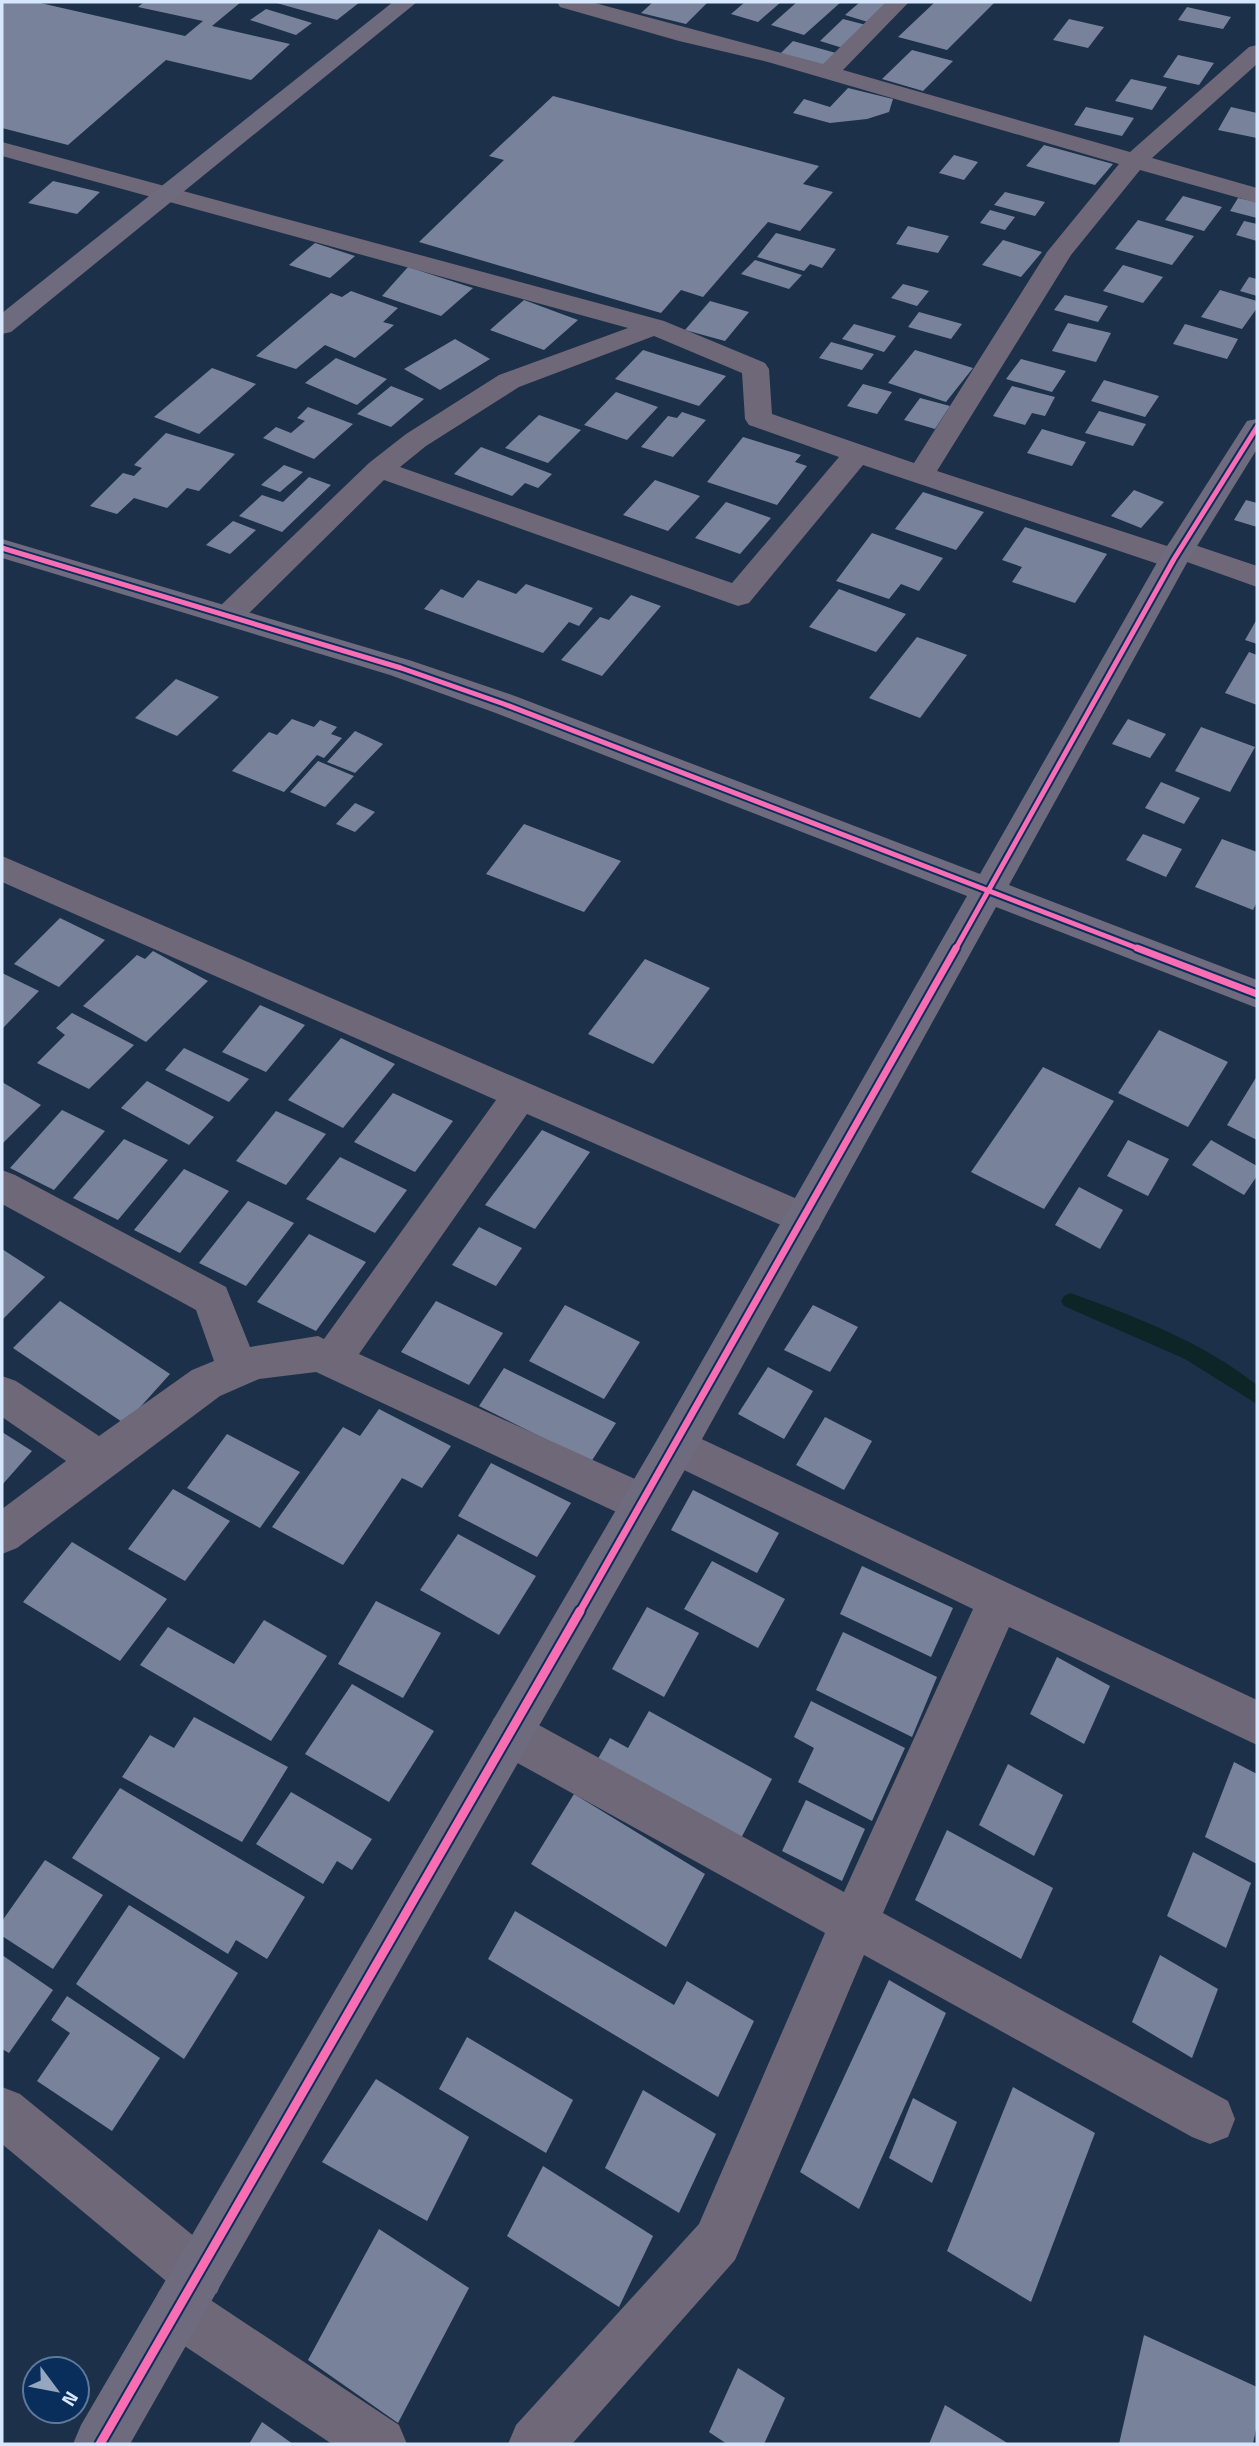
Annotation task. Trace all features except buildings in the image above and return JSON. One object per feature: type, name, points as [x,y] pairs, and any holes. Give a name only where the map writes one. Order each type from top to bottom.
[{"type":"street","points":[[2,326],[406,2]]},
{"type":"street","points":[[568,2],[828,72],[1257,196]]},
{"type":"street","points":[[828,72],[898,2]]},
{"type":"street","points":[[921,474],[1060,252],[1134,161],[1257,51]]},
{"type":"street","points":[[2,149],[654,327],[755,369],[759,419],[857,454],[1257,577]]},
{"type":"street","points":[[229,615],[379,469],[416,440],[509,381],[654,327]]},
{"type":"street","points":[[100,2444],[676,1446],[1177,554],[1257,427]]},
{"type":"street","points":[[379,469],[738,596],[857,454]]},
{"type":"street","points":[[2,548],[401,668],[504,704],[1257,994]]},
{"type":"street","points":[[2,868],[804,1219]]},
{"type":"street","points":[[332,1360],[520,1095]]},
{"type":"street","points":[[2,1185],[212,1299],[238,1370]]},
{"type":"street","points":[[2,1534],[206,1383],[256,1362],[318,1354],[642,1503]]},
{"type":"street","points":[[2,1394],[99,1460]]},
{"type":"street","points":[[676,1446],[1257,1723]]},
{"type":"street","points":[[535,2444],[717,2242],[854,1923],[999,1600]]},
{"type":"street","points":[[510,1734],[1210,2119]]},
{"type":"street","points":[[2,2112],[188,2292],[380,2444]]},
{"type":"waterway","points":[[1070,1301],[1192,1353],[1237,1380],[1257,1396]]},
{"type":"cycle path","points":[[100,2444],[676,1446],[1174,559],[1257,427]]},
{"type":"cycle path","points":[[2,548],[401,668],[504,704],[1257,994]]}]
